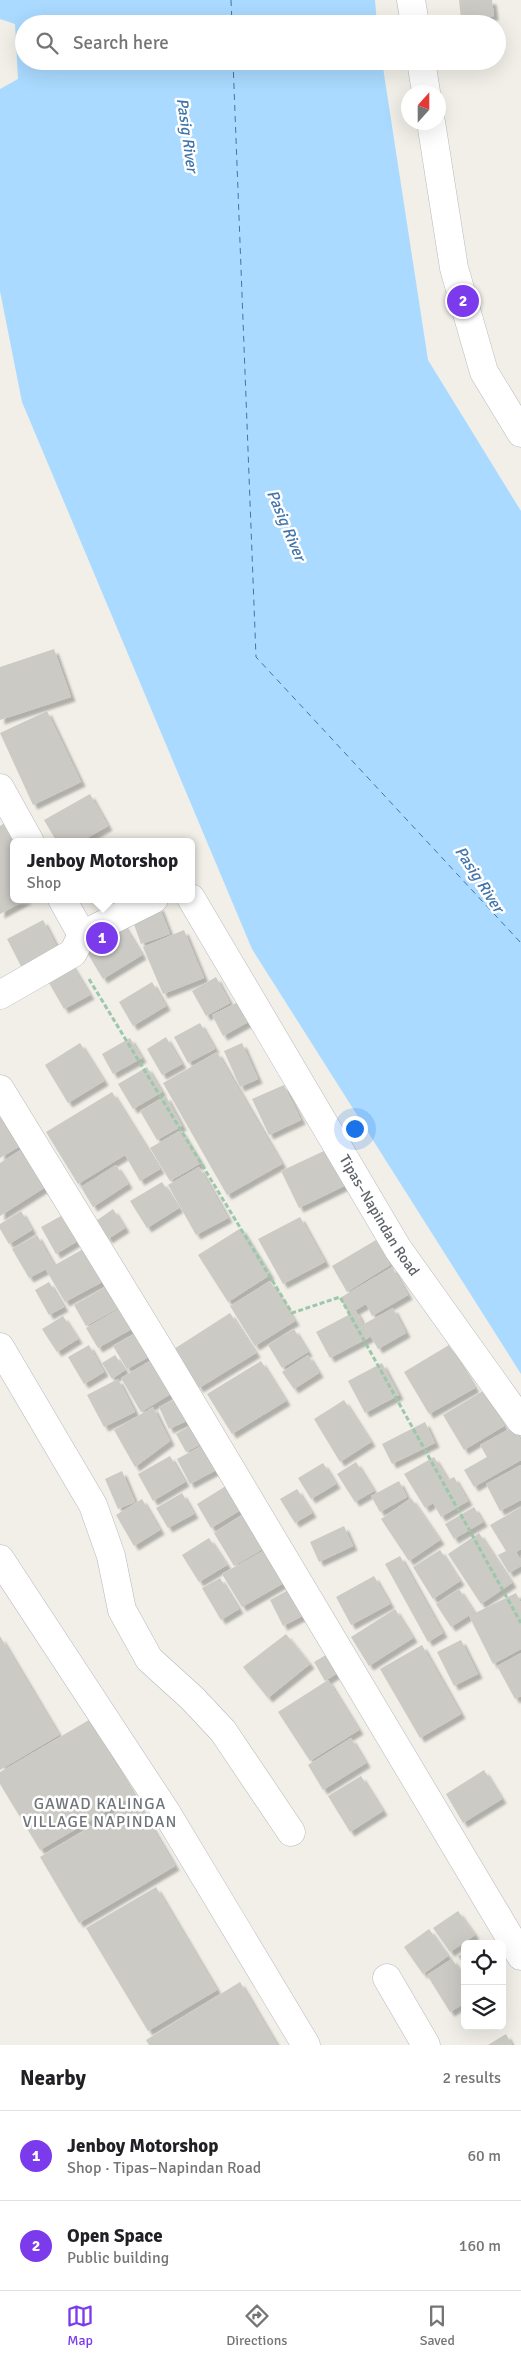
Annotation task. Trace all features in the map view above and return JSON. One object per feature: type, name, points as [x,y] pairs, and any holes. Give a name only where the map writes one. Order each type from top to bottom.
[{"type":"street","points":[[411,0],[414,15]]},
{"type":"street","points":[[422,70],[425,85]]},
{"type":"street","points":[[432,130],[454,268],[484,372],[521,433]]},
{"type":"street","points":[[0,788],[28,838]]},
{"type":"street","points":[[63,903],[78,944]]},
{"type":"street","points":[[0,995],[78,944],[147,903]]},
{"type":"street","name":"Tipas–Napindan Road","points":[[194,903],[398,1249],[521,1421]]},
{"type":"street","points":[[0,1089],[155,1342],[521,1956]]},
{"type":"street","points":[[0,1347],[93,1505],[111,1556],[122,1610],[149,1659],[192,1698],[223,1731],[291,1832]]},
{"type":"street","points":[[0,1559],[166,1812],[306,2045]]},
{"type":"street","points":[[387,1978],[426,2045]]},
{"type":"path","points":[[78,944],[292,1312],[340,1297],[521,1623]]},
{"type":"water","points":[[0,0],[375,0],[376,15],[15,15],[15,24],[0,19]]},
{"type":"water","name":"Pasig River","points":[[18,70],[383,70],[428,360],[521,511],[521,1374],[252,949],[22,402],[0,291],[0,89],[18,79]]},
{"type":"building","points":[[459,0],[492,0],[494,15],[461,15]]},
{"type":"building","points":[[54,649],[71,697],[0,720],[0,667]]},
{"type":"building","points":[[47,711],[81,782],[33,805],[0,733]]},
{"type":"building","points":[[90,794],[108,826],[87,838],[55,838],[44,820]]},
{"type":"building","points":[[6,822],[15,838],[10,838],[10,903],[21,903],[0,914],[0,826]]},
{"type":"building","points":[[159,906],[170,934],[141,944],[131,916]]},
{"type":"building","points":[[43,920],[59,951],[23,970],[7,939]]},
{"type":"building","points":[[122,922],[142,955],[103,979],[83,946]]},
{"type":"building","points":[[184,930],[204,978],[163,994],[143,947]]},
{"type":"building","points":[[70,962],[90,995],[64,1009],[45,976]]},
{"type":"building","points":[[216,977],[230,1003],[206,1016],[192,991]]},
{"type":"building","points":[[152,982],[166,1006],[133,1026],[119,1002]]},
{"type":"building","points":[[240,1001],[250,1021],[223,1036],[212,1015]]},
{"type":"building","points":[[200,1023],[215,1049],[188,1063],[174,1037]]},
{"type":"building","points":[[166,1037],[182,1064],[162,1075],[147,1049]]},
{"type":"building","points":[[130,1038],[142,1058],[113,1074],[102,1054]]},
{"type":"building","points":[[80,1043],[104,1081],[68,1103],[45,1065]]},
{"type":"building","points":[[242,1043],[258,1079],[240,1087],[224,1051]]},
{"type":"building","points":[[217,1052],[282,1164],[227,1195],[163,1083]]},
{"type":"building","points":[[147,1067],[162,1092],[133,1109],[118,1084]]},
{"type":"building","points":[[284,1085],[301,1120],[269,1135],[252,1099]]},
{"type":"building","points":[[112,1092],[160,1169],[140,1181],[125,1155],[78,1184],[46,1132]]},
{"type":"building","points":[[166,1096],[182,1126],[157,1140],[140,1111]]},
{"type":"building","points":[[0,1114],[25,1143],[0,1158]]},
{"type":"building","points":[[181,1130],[201,1163],[170,1181],[150,1148]]},
{"type":"building","points":[[22,1149],[47,1186],[0,1216],[0,1163]]},
{"type":"building","points":[[326,1150],[344,1186],[299,1208],[281,1171]]},
{"type":"building","points":[[116,1165],[128,1184],[93,1207],[81,1187]]},
{"type":"building","points":[[199,1167],[228,1218],[196,1235],[168,1185]]},
{"type":"building","points":[[162,1182],[179,1208],[147,1228],[130,1201]]},
{"type":"building","points":[[113,1209],[125,1228],[108,1239],[96,1221]]},
{"type":"building","points":[[21,1211],[32,1230],[9,1244],[0,1229],[0,1224]]},
{"type":"building","points":[[61,1216],[76,1242],[56,1254],[41,1227]]},
{"type":"building","points":[[300,1217],[325,1262],[283,1284],[258,1239]]},
{"type":"building","points":[[241,1228],[270,1275],[228,1302],[198,1255]]},
{"type":"building","points":[[37,1235],[54,1265],[29,1278],[12,1249]]},
{"type":"building","points":[[376,1240],[390,1265],[347,1292],[332,1266]]},
{"type":"building","points":[[85,1248],[104,1281],[65,1302],[46,1270]]},
{"type":"building","points":[[392,1267],[408,1295],[372,1316],[366,1304],[349,1314],[340,1298]]},
{"type":"building","points":[[270,1281],[295,1321],[255,1346],[230,1306]]},
{"type":"building","points":[[49,1282],[64,1307],[49,1315],[35,1290]]},
{"type":"building","points":[[107,1286],[120,1307],[86,1326],[74,1305]]},
{"type":"building","points":[[126,1305],[137,1326],[98,1348],[86,1328]]},
{"type":"building","points":[[393,1308],[406,1333],[378,1349],[364,1324]]},
{"type":"building","points":[[356,1311],[370,1337],[330,1358],[316,1332]]},
{"type":"building","points":[[230,1313],[256,1353],[199,1388],[174,1349]]},
{"type":"building","points":[[63,1316],[78,1339],[57,1352],[42,1329]]},
{"type":"building","points":[[294,1329],[308,1352],[282,1368],[268,1345]]},
{"type":"building","points":[[140,1331],[154,1354],[127,1369],[113,1346]]},
{"type":"building","points":[[89,1345],[104,1372],[84,1384],[68,1357]]},
{"type":"building","points":[[449,1345],[475,1388],[429,1414],[404,1372]]},
{"type":"building","points":[[115,1355],[125,1370],[112,1379],[102,1363]]},
{"type":"building","points":[[308,1355],[319,1373],[294,1389],[282,1372]]},
{"type":"building","points":[[153,1359],[174,1392],[141,1412],[121,1378]]},
{"type":"building","points":[[261,1361],[286,1401],[232,1434],[207,1394]]},
{"type":"building","points":[[382,1363],[399,1395],[365,1413],[348,1381]]},
{"type":"building","points":[[118,1379],[135,1412],[104,1427],[87,1395]]},
{"type":"building","points":[[483,1391],[504,1426],[464,1450],[443,1415]]},
{"type":"building","points":[[181,1397],[191,1419],[169,1429],[159,1407]]},
{"type":"building","points":[[344,1400],[371,1442],[340,1462],[314,1419]]},
{"type":"building","points":[[153,1407],[170,1441],[135,1467],[114,1430]]},
{"type":"building","points":[[425,1422],[435,1443],[392,1464],[382,1444]]},
{"type":"building","points":[[195,1423],[205,1442],[186,1452],[176,1434]]},
{"type":"building","points":[[513,1427],[521,1441],[521,1460],[474,1487],[464,1470],[487,1457],[480,1445]]},
{"type":"building","points":[[205,1444],[218,1469],[190,1484],[177,1459]]},
{"type":"building","points":[[170,1456],[185,1482],[153,1501],[138,1474]]},
{"type":"building","points":[[434,1457],[448,1480],[454,1477],[468,1501],[441,1517],[433,1503],[425,1508],[404,1474]]},
{"type":"building","points":[[356,1462],[374,1491],[355,1502],[337,1474]]},
{"type":"building","points":[[323,1463],[336,1484],[311,1499],[298,1478]]},
{"type":"building","points":[[521,1465],[521,1500],[500,1511],[486,1484]]},
{"type":"building","points":[[122,1471],[135,1502],[118,1509],[105,1479]]},
{"type":"building","points":[[399,1481],[407,1497],[380,1512],[371,1496]]},
{"type":"building","points":[[229,1484],[244,1508],[211,1528],[197,1504]]},
{"type":"building","points":[[297,1489],[312,1513],[295,1523],[280,1499]]},
{"type":"building","points":[[182,1493],[194,1514],[168,1528],[156,1508]]},
{"type":"building","points":[[411,1498],[440,1540],[409,1561],[381,1519]]},
{"type":"building","points":[[142,1499],[160,1530],[134,1546],[116,1515]]},
{"type":"building","points":[[474,1507],[483,1522],[454,1539],[445,1524]]},
{"type":"building","points":[[521,1507],[521,1549],[516,1552],[521,1560],[521,1566],[509,1573],[498,1555],[506,1551],[490,1525]]},
{"type":"building","points":[[245,1513],[266,1547],[234,1566],[214,1533]]},
{"type":"building","points":[[344,1526],[353,1546],[319,1562],[310,1542]]},
{"type":"building","points":[[479,1533],[512,1583],[481,1604],[448,1554]]},
{"type":"building","points":[[209,1538],[227,1565],[199,1582],[182,1555]]},
{"type":"building","points":[[270,1547],[289,1580],[242,1607],[222,1574]]},
{"type":"building","points":[[440,1550],[460,1581],[433,1599],[413,1567]]},
{"type":"building","points":[[400,1556],[443,1633],[428,1642],[385,1564]]},
{"type":"building","points":[[374,1576],[390,1604],[351,1625],[336,1597]]},
{"type":"building","points":[[220,1578],[239,1609],[221,1620],[202,1588]]},
{"type":"building","points":[[292,1588],[306,1614],[283,1626],[270,1600]]},
{"type":"building","points":[[459,1589],[474,1612],[451,1627],[436,1604]]},
{"type":"building","points":[[516,1593],[521,1603],[521,1649],[493,1664],[469,1616]]},
{"type":"building","points":[[395,1609],[413,1638],[369,1666],[351,1637]]},
{"type":"building","points":[[286,1634],[310,1664],[268,1698],[243,1667]]},
{"type":"building","points":[[0,1636],[59,1735],[0,1770]]},
{"type":"building","points":[[461,1640],[478,1674],[454,1686],[437,1652]]},
{"type":"building","points":[[422,1645],[461,1714],[420,1738],[380,1669]]},
{"type":"building","points":[[331,1652],[342,1670],[325,1681],[314,1662]]},
{"type":"building","points":[[521,1653],[521,1696],[515,1699],[497,1666]]},
{"type":"building","points":[[328,1680],[359,1730],[310,1761],[278,1712]]},
{"type":"building","points":[[89,1720],[134,1795],[40,1850],[0,1784],[0,1772]]},
{"type":"building","points":[[351,1738],[366,1763],[323,1790],[308,1765]]},
{"type":"building","points":[[484,1770],[502,1799],[463,1823],[446,1794]]},
{"type":"building","points":[[361,1776],[383,1811],[350,1832],[328,1796]]},
{"type":"building","points":[[136,1800],[175,1866],[79,1923],[40,1857]]},
{"type":"building","points":[[156,1887],[217,1990],[148,2031],[86,1928]]},
{"type":"building","points":[[458,1911],[475,1935],[468,1940],[461,1940],[461,1945],[450,1952],[433,1928]]},
{"type":"building","points":[[429,1929],[448,1956],[423,1974],[404,1947]]},
{"type":"building","points":[[452,1959],[461,1973],[461,2005],[450,2012],[427,1975]]},
{"type":"building","points":[[240,1982],[277,2045],[149,2045],[146,2040]]},
{"type":"building","points":[[506,2034],[512,2045],[488,2045]]},
{"type":"ferry route","points":[[231,0],[232,15]]},
{"type":"ferry route","points":[[233,70],[256,657],[521,943]]},
{"type":"place","name":"Open Space","points":[[463,301]]},
{"type":"place","name":"Jenboy Motorshop","points":[[102,938]]},
{"type":"district","name":"GAWAD KALINGA VILLAGE NAPINDAN","points":[[100,1812]]}]
